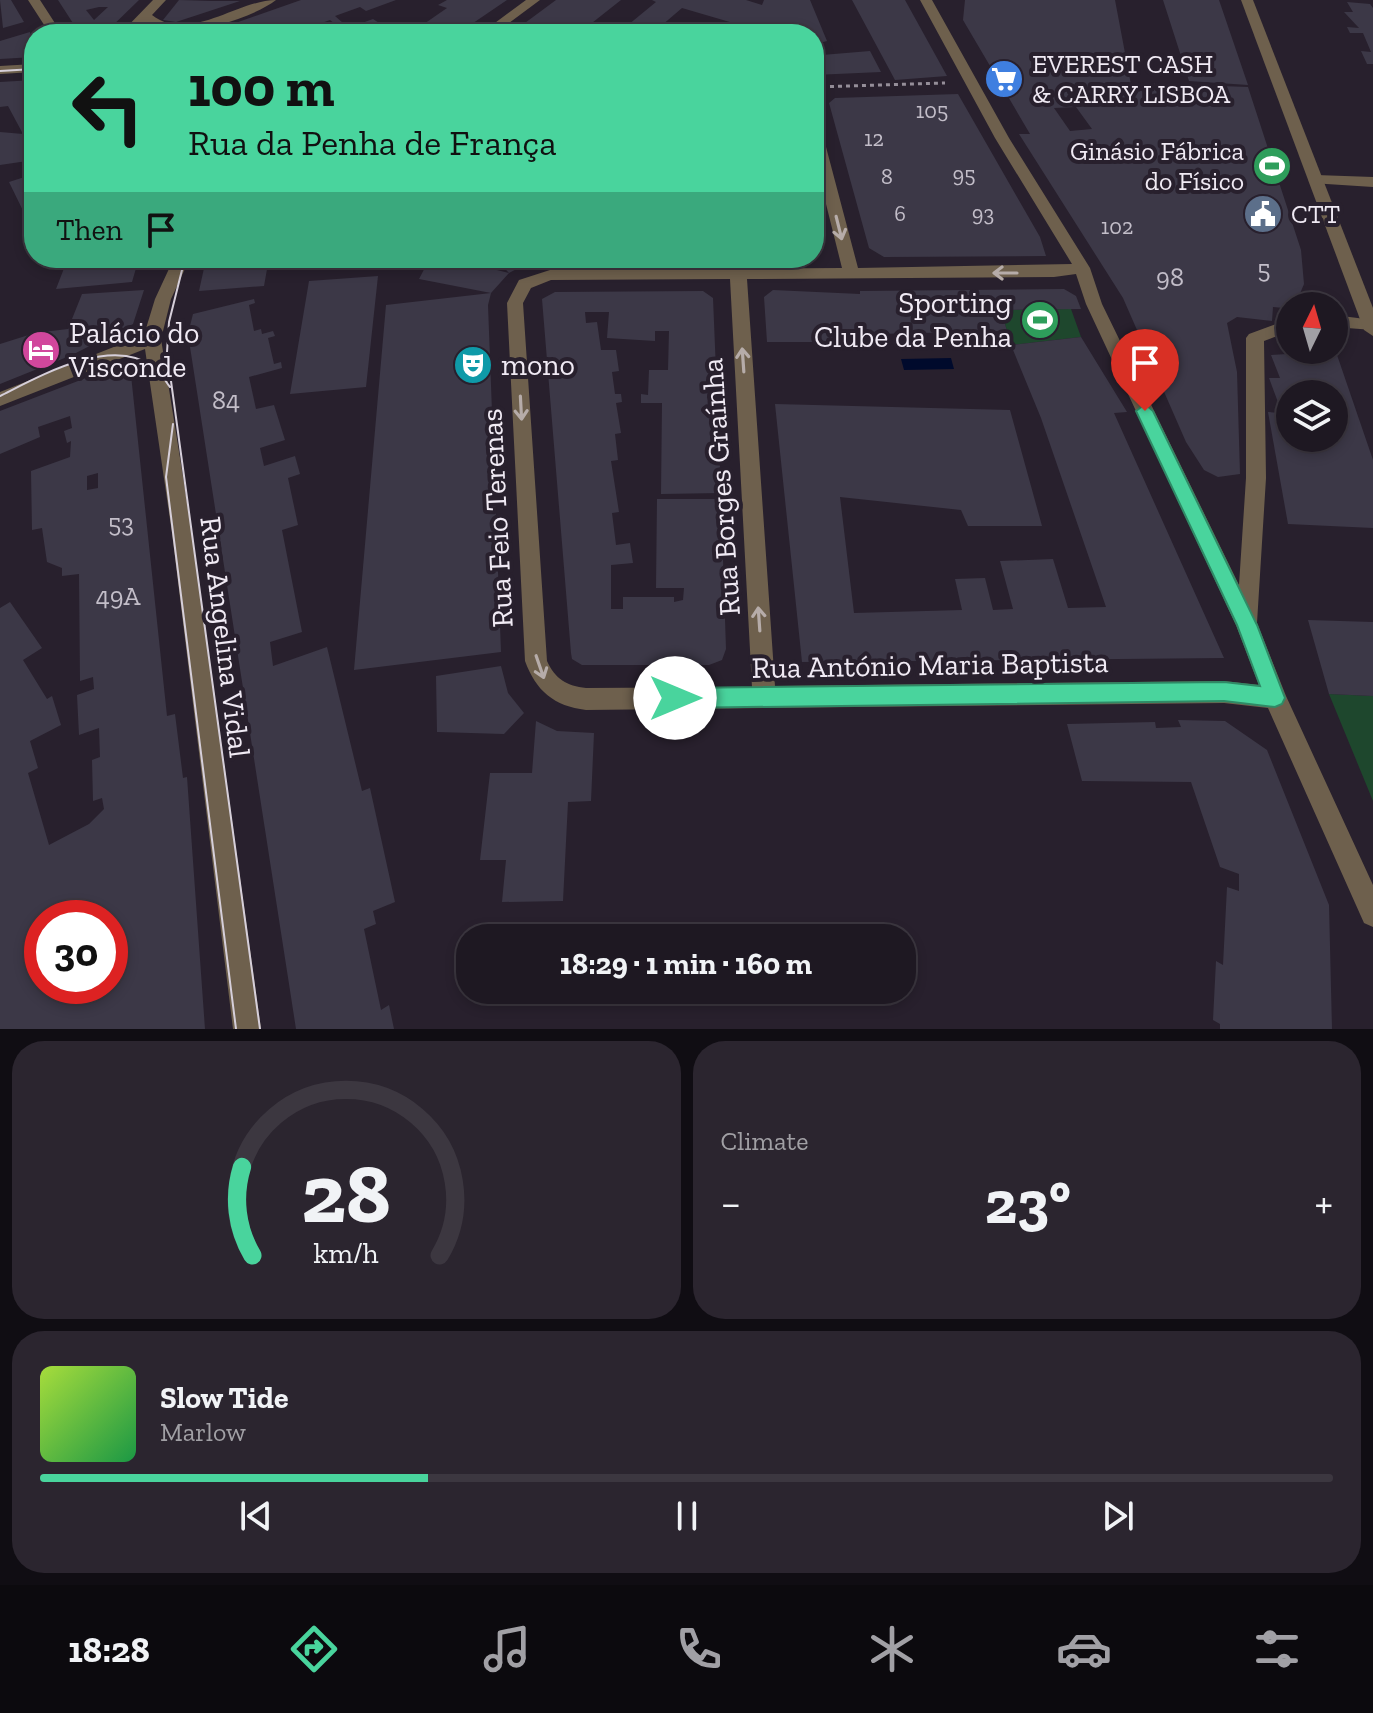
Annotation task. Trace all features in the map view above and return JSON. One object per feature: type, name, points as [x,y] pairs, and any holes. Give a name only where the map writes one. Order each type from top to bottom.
[{"type":"street","points":[[34,0],[50,24]]},
{"type":"street","points":[[135,24],[160,0]]},
{"type":"street","points":[[199,24],[270,0]]},
{"type":"street","points":[[500,24],[534,0]]},
{"type":"street","points":[[926,0],[1082,268],[1094,304],[1247,625],[1275,698],[1373,914]]},
{"type":"street","points":[[1247,0],[1372,327],[1348,323]]},
{"type":"street","points":[[144,15],[153,24]]},
{"type":"street","points":[[0,70],[24,69]]},
{"type":"street","points":[[824,167],[851,273]]},
{"type":"street","points":[[1316,180],[1373,182]]},
{"type":"street","name":"Rua Angelina Vidal","points":[[177,268],[163,299],[152,339],[182,533],[247,1029]]},
{"type":"street","points":[[738,274],[1054,272],[1082,268]]},
{"type":"street","name":"Rua Feio Terenas","points":[[586,699],[570,697],[552,689],[541,676],[536,661],[515,303],[525,284],[550,275],[738,274]]},
{"type":"street","name":"Rua Borges Graínha","points":[[738,274],[764,697]]},
{"type":"street","points":[[1247,625],[1256,478],[1255,338],[1276,330]]},
{"type":"street","points":[[0,399],[152,339]]},
{"type":"street","name":"Rua António Maria Baptista","points":[[586,699],[1224,692],[1275,698]]},
{"type":"path","points":[[824,87],[972,83]]},
{"type":"green space","name":"Sporting Clube da Penha","points":[[1071,309],[1081,337],[1011,345],[1001,310]]},
{"type":"green space","points":[[1329,694],[1373,696],[1373,801]]},
{"type":"water","points":[[951,358],[954,369],[904,370],[901,359]]},
{"type":"building","points":[[0,0],[11,0],[24,22],[3,28]]},
{"type":"building","points":[[58,0],[139,0],[114,24],[74,24]],"holes":[[[108,7],[94,20],[86,10]]]},
{"type":"building","points":[[179,0],[240,1],[176,22],[163,20]]},
{"type":"building","points":[[301,0],[396,0],[366,11],[360,7],[335,16],[343,23],[340,24],[330,20],[319,24],[233,24]]},
{"type":"building","points":[[447,0],[507,0],[472,24],[424,24],[447,8],[438,5]]},
{"type":"building","points":[[556,0],[621,0],[591,24],[524,24]]},
{"type":"building","points":[[652,0],[746,0],[762,5],[764,0],[810,0],[820,24],[737,24],[682,8],[663,24],[629,24],[656,2]]},
{"type":"building","points":[[852,0],[905,0],[947,76],[895,80]]},
{"type":"building","points":[[965,0],[1115,0],[1132,90],[1130,103],[1138,83],[1248,87],[1301,250],[1304,284],[1301,292],[1276,292],[1272,321],[1237,317],[1227,323],[1237,372],[1240,474],[1218,477],[1204,470],[1186,442],[1123,298],[1019,134],[1030,134],[963,20]],"holes":[[[1076,107],[1092,129],[1070,131],[1054,108]]]},
{"type":"building","points":[[1163,0],[1219,0],[1248,85],[1189,81]]},
{"type":"building","points":[[1347,2],[1370,4],[1373,8],[1373,64],[1367,64],[1361,51],[1371,52],[1363,33],[1350,33],[1347,27],[1359,28],[1344,12],[1353,12]]},
{"type":"building","points":[[373,19],[381,24],[359,24]]},
{"type":"building","points":[[24,34],[24,58],[0,59],[0,41]]},
{"type":"building","points":[[870,51],[881,72],[824,75],[824,55]]},
{"type":"building","points":[[24,81],[24,161],[0,165],[0,132],[23,134],[8,106],[0,107],[0,82]]},
{"type":"building","points":[[958,94],[1040,237],[1046,256],[884,257],[869,248],[829,103],[835,98]]},
{"type":"building","points":[[24,177],[24,213],[9,182]]},
{"type":"building","points":[[64,268],[136,268],[132,282],[56,289]]},
{"type":"building","points":[[204,268],[267,268],[264,286],[199,291]]},
{"type":"building","points":[[425,268],[489,268],[509,273],[491,293],[419,279]]},
{"type":"building","points":[[378,276],[366,387],[290,394],[309,281]]},
{"type":"building","points":[[1064,289],[1076,296],[1081,309],[1001,310],[1007,331],[833,335],[834,342],[767,342],[764,297],[773,290],[860,294],[860,291]]},
{"type":"building","points":[[144,290],[133,324],[72,355],[0,384],[0,344],[35,333],[68,329],[82,294]]},
{"type":"building","points":[[703,291],[713,298],[721,493],[661,494],[662,403],[641,403],[641,394],[648,395],[649,370],[668,370],[669,331],[655,331],[655,341],[607,338],[609,312],[585,312],[586,323],[597,322],[601,350],[616,350],[619,371],[612,372],[615,394],[621,394],[622,402],[616,403],[621,433],[615,434],[618,460],[611,461],[619,512],[612,513],[616,545],[630,543],[633,563],[611,565],[611,609],[623,609],[623,597],[674,597],[674,602],[683,600],[684,588],[656,588],[657,499],[721,499],[726,649],[722,660],[709,665],[582,665],[572,659],[571,653],[542,299],[555,292]]},
{"type":"building","points":[[491,293],[488,305],[501,652],[354,670],[386,305]]},
{"type":"building","points":[[254,299],[255,303],[249,305],[254,331],[261,329],[262,334],[273,331],[275,336],[268,338],[274,364],[281,362],[282,368],[249,377],[256,409],[274,405],[285,440],[260,448],[264,466],[295,456],[300,474],[288,478],[298,525],[282,530],[302,632],[270,642],[273,666],[327,647],[362,791],[370,788],[395,902],[373,911],[376,924],[364,929],[381,1010],[389,1005],[394,1029],[296,1029],[188,334],[193,314]]},
{"type":"building","points":[[1081,337],[1127,412],[1114,413],[1224,658],[802,662],[775,404],[1010,410],[1042,526],[968,526],[961,510],[840,497],[854,613],[962,610],[955,579],[985,578],[993,610],[1013,609],[1000,561],[1053,559],[1068,608],[1106,607],[1041,418],[1011,345]]},
{"type":"building","points":[[1271,355],[1276,355],[1276,364],[1340,364],[1346,380],[1276,380],[1276,397],[1269,378],[1280,378]]},
{"type":"building","points":[[123,370],[131,375],[167,716],[175,714],[183,778],[187,777],[205,1029],[0,1029],[0,608],[10,602],[42,648],[23,660],[47,699],[52,696],[61,725],[30,741],[38,768],[28,773],[49,845],[89,824],[104,809],[102,798],[93,801],[92,760],[100,757],[99,728],[79,735],[77,695],[94,689],[93,677],[80,681],[79,574],[62,576],[62,568],[47,562],[42,528],[32,530],[31,471],[70,457],[71,441],[67,443],[64,431],[72,428],[70,416],[38,427],[40,437],[0,454],[0,411],[104,371]],"holes":[[[98,473],[98,488],[87,490],[87,476]]]},
{"type":"building","points":[[1348,387],[1373,460],[1373,528],[1288,524],[1268,412],[1276,413],[1276,452],[1348,452]]},
{"type":"building","points":[[1308,620],[1373,622],[1373,696],[1329,694]]},
{"type":"building","points":[[501,666],[508,693],[524,713],[504,734],[437,732],[436,676]]},
{"type":"building","points":[[1178,720],[1225,721],[1267,750],[1329,905],[1332,1029],[1220,1029],[1220,1024],[1213,1020],[1216,961],[1223,965],[1227,887],[1239,891],[1239,874],[1220,867],[1191,782],[1082,781],[1067,724],[1155,722],[1156,728],[1181,727]]},
{"type":"building","points":[[536,721],[557,731],[594,733],[591,801],[568,802],[563,901],[502,902],[506,860],[480,860],[490,773],[532,773]]},
{"type":"tram line","points":[[0,71],[24,70]]},
{"type":"tram line","points":[[182,268],[169,322],[167,352],[260,1029]]},
{"type":"tram line","points":[[0,396],[76,362],[117,355],[137,358],[154,367],[170,387]]},
{"type":"tram line","points":[[173,424],[166,477],[236,1029]]},
{"type":"place","name":"EVEREST CASH & CARRY LISBOA","points":[[1004,79]]},
{"type":"place","name":"Ginásio Fábrica do Físico","points":[[1272,166]]},
{"type":"place","name":"CTT","points":[[1263,214]]},
{"type":"place","name":"Sporting Clube da Penha","points":[[1040,320]]},
{"type":"place","name":"Palácio do Visconde","points":[[41,350]]},
{"type":"place","name":"mono","points":[[473,365]]},
{"type":"route","points":[[675,698],[1224,692],[1275,698],[1247,625],[1145,411]]}]
